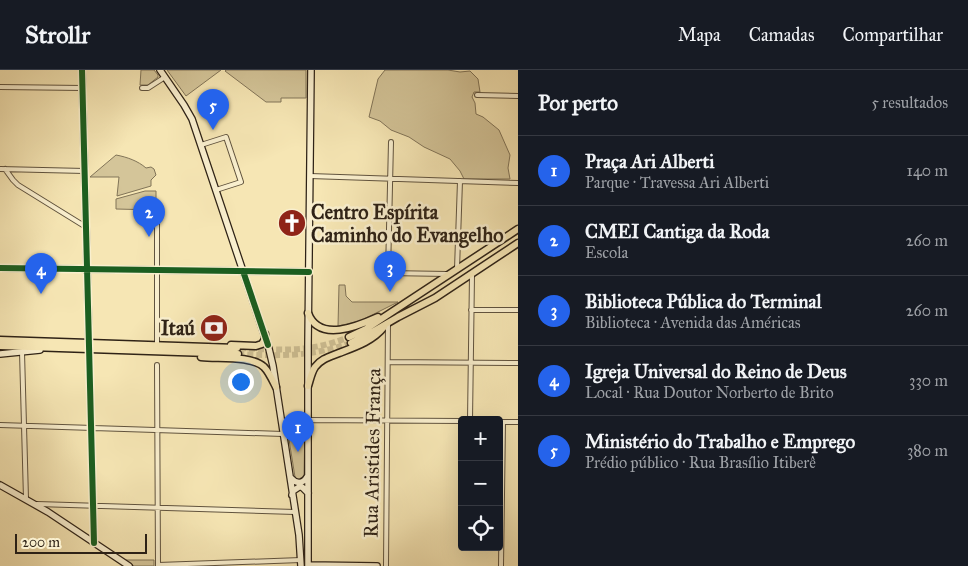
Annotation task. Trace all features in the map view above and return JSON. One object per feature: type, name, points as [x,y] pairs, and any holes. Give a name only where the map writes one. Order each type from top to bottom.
[{"type":"main road","points":[[82,70],[89,346]]},
{"type":"main road","points":[[160,70],[188,111],[265,334],[271,357],[304,564]]},
{"type":"main road","points":[[304,564],[308,493],[308,272],[311,70]]},
{"type":"main road","points":[[518,229],[350,340],[367,335],[435,298],[518,244]]},
{"type":"main road","points":[[0,268],[308,272]]},
{"type":"main road","points":[[308,313],[318,327],[337,330],[357,326],[391,312]]},
{"type":"main road","points":[[308,386],[313,370],[320,362],[327,357],[361,344],[379,333],[388,323]]},
{"type":"main road","points":[[170,349],[196,344],[260,345],[264,342],[265,334]]},
{"type":"main road","points":[[0,340],[89,346],[237,351]]},
{"type":"main road","points":[[0,346],[51,348]]},
{"type":"main road","points":[[0,354],[89,346],[158,346],[208,358],[254,361],[265,368],[276,387]]},
{"type":"main road","points":[[290,476],[297,483],[304,481],[308,476]]},
{"type":"main road","points":[[0,486],[34,504],[129,566]]},
{"type":"main road","points":[[292,496],[293,491],[299,487],[302,487],[308,493]]},
{"type":"main road","points":[[304,564],[377,566]]},
{"type":"street","points":[[142,88],[148,88],[165,77]]},
{"type":"street","points":[[0,87],[83,88]]},
{"type":"street","points":[[477,95],[518,96]]},
{"type":"street","points":[[201,146],[226,137],[241,182],[216,190]]},
{"type":"street","points":[[391,142],[388,273],[450,274]]},
{"type":"street","points":[[3,169],[85,171]]},
{"type":"street","points":[[3,169],[18,185],[86,227]]},
{"type":"street","points":[[310,176],[518,184]]},
{"type":"street","points":[[457,269],[460,181]]},
{"type":"street","points":[[157,218],[158,346]]},
{"type":"street","points":[[470,416],[472,274]]},
{"type":"street","points":[[471,310],[518,310]]},
{"type":"street","name":"Rua Aristides França","points":[[386,566],[388,323]]},
{"type":"street","name":"Rua Aristides França","points":[[379,333],[384,335],[388,341]]},
{"type":"street","points":[[89,346],[94,543]]},
{"type":"street","points":[[22,352],[26,500]]},
{"type":"street","points":[[388,362],[518,363]]},
{"type":"street","points":[[158,365],[158,566],[304,564]]},
{"type":"street","points":[[281,421],[458,421]]},
{"type":"street","points":[[503,422],[518,422]]},
{"type":"street","points":[[0,425],[283,434]]},
{"type":"street","points":[[501,461],[501,566]]},
{"type":"street","points":[[34,504],[295,512]]},
{"type":"shaded area","points":[[141,70],[154,70],[158,77],[148,85],[140,85]]},
{"type":"shaded area","points":[[167,70],[221,70],[186,96]]},
{"type":"shaded area","points":[[226,70],[306,70],[306,98],[281,98],[281,102],[266,102]]},
{"type":"shaded area","points":[[385,70],[470,71],[478,79],[480,92],[474,92],[472,97],[475,103],[476,114],[483,117],[499,130],[510,155],[508,168],[510,179],[464,179],[450,159],[424,147],[409,137],[391,130],[380,121],[369,117],[378,79]]},
{"type":"shaded area","points":[[116,155],[139,163],[146,168],[151,167],[154,169],[156,175],[151,180],[151,186],[117,196],[119,177],[90,177]]},
{"type":"shaded area","points":[[145,191],[156,191],[156,210],[116,209],[116,199]]},
{"type":"shaded area","points":[[339,285],[345,285],[346,296],[352,302],[398,302],[360,321],[338,326]]},
{"type":"shaded area","points":[[302,423],[305,426],[304,476],[303,480],[297,480],[287,427],[288,425]]},
{"type":"shaded area","points":[[125,560],[154,560],[154,566],[134,566]]},
{"type":"tunnel","points":[[240,348],[282,350],[308,348],[349,337]]},
{"type":"tunnel","points":[[238,354],[308,353],[351,343]]},
{"type":"cycle path","points":[[82,70],[94,543]]},
{"type":"cycle path","points":[[0,268],[309,272]]},
{"type":"cycle path","points":[[243,271],[268,345]]},
{"type":"place","name":"Ministério do Trabalho e Emprego","points":[[213,130]]},
{"type":"place","name":"Centro Espírita Caminho do Evangelho","points":[[292,223]]},
{"type":"place","name":"CMEI Cantiga da Roda","points":[[149,237]]},
{"type":"place","name":"Biblioteca Pública do Terminal","points":[[390,292]]},
{"type":"place","name":"Igreja Universal do Reino de Deus","points":[[41,294]]},
{"type":"place","name":"Itaú","points":[[214,328]]},
{"type":"place","name":"Praça Ari Alberti","points":[[298,452]]}]
